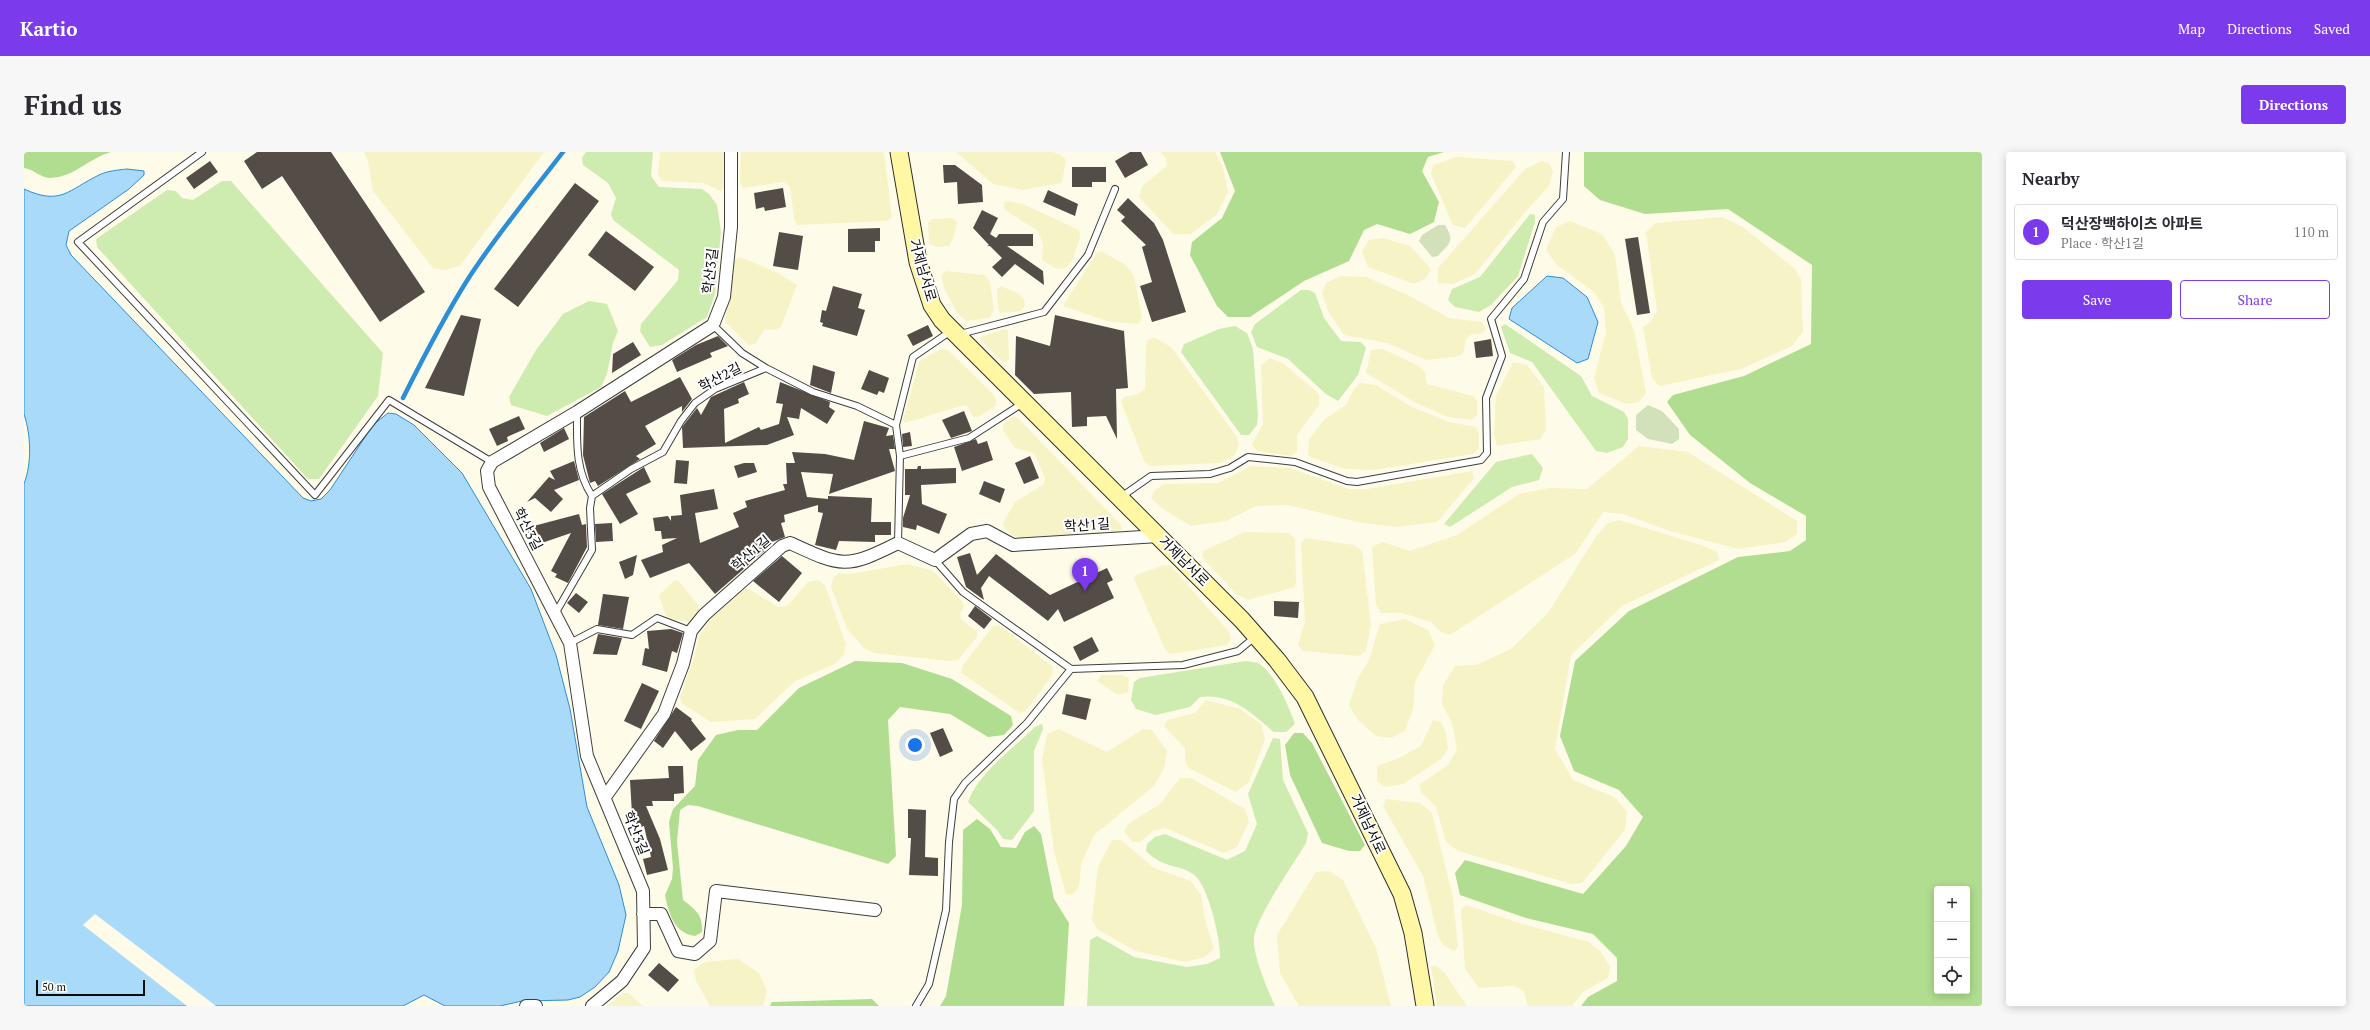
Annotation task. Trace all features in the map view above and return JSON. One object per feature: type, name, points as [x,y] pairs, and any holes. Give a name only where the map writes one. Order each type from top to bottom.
[{"type":"main road","name":"거제남서로","points":[[899,152],[918,262],[924,285],[932,305],[942,320],[1023,404],[1159,536],[1256,636],[1305,697],[1402,894],[1413,933],[1425,1006]]},
{"type":"street","name":"학산3길","points":[[713,325],[724,289],[731,227],[731,152]]},
{"type":"street","points":[[492,462],[577,412],[713,325]]},
{"type":"street","name":"학산3길","points":[[492,462],[487,471],[489,487],[570,643],[587,756],[643,891],[644,948],[622,981],[592,1006]]},
{"type":"street","name":"학산1길","points":[[935,560],[971,534],[987,531],[1013,545],[1159,536]]},
{"type":"street","name":"학산1길","points":[[605,797],[664,714],[683,664],[691,631],[704,615],[782,546],[790,542],[828,561],[840,563],[867,559],[898,542]]},
{"type":"street","points":[[898,542],[935,560]]},
{"type":"street","points":[[643,914],[661,914],[678,951],[695,954],[710,941],[716,891],[875,910]]},
{"type":"street","points":[[526,1006],[536,1006]]},
{"type":"lane","points":[[202,152],[78,242],[316,495],[389,400],[492,462]]},
{"type":"lane","points":[[1120,498],[1151,476],[1210,474],[1230,468],[1248,457],[1295,462],[1347,481],[1357,482],[1481,460],[1487,453],[1486,398],[1502,356],[1491,319],[1524,279],[1543,222],[1563,199],[1566,152]]},
{"type":"lane","points":[[898,542],[900,456],[896,424],[913,357],[954,333],[1044,312],[1088,255],[1115,189]]},
{"type":"lane","points":[[713,325],[742,353],[766,368],[813,392],[857,406],[896,424]]},
{"type":"lane","name":"학산2길","points":[[592,496],[631,469],[663,452],[681,421],[695,403],[715,389],[766,368]]},
{"type":"lane","points":[[900,456],[969,438],[1023,404]]},
{"type":"lane","points":[[555,614],[592,550],[590,508],[592,496],[586,486],[577,460],[577,412]]},
{"type":"lane","points":[[935,560],[963,592],[1071,670],[1183,665],[1238,651],[1256,636]]},
{"type":"lane","points":[[570,643],[597,629],[632,635],[656,618],[691,631]]},
{"type":"lane","points":[[916,1006],[929,984],[946,910],[949,842],[954,799],[965,783],[1028,723],[1071,670]]},
{"type":"shaded area","points":[[364,152],[544,152],[460,266],[445,270],[433,268],[373,191],[368,161]]},
{"type":"shaded area","points":[[660,152],[725,152],[724,187],[721,191],[703,183],[662,181],[658,175]]},
{"type":"shaded area","points":[[741,152],[884,152],[892,217],[887,221],[797,225],[794,219],[790,186],[783,182],[743,188],[740,183]]},
{"type":"shaded area","points":[[956,152],[1053,152],[1061,155],[1066,160],[1062,183],[1022,190],[993,184]]},
{"type":"shaded area","points":[[1160,152],[1215,152],[1223,168],[1228,192],[1217,214],[1191,234],[1173,234],[1139,197],[1142,186],[1167,166],[1166,158]]},
{"type":"shaded area","points":[[1456,157],[1513,161],[1516,167],[1465,228],[1453,225],[1431,174],[1433,165]]},
{"type":"shaded area","points":[[1541,161],[1549,163],[1553,172],[1549,186],[1526,211],[1475,274],[1453,284],[1438,283],[1438,268],[1525,169]]},
{"type":"shaded area","points":[[1008,201],[1023,204],[1079,230],[1080,238],[1072,261],[1065,269],[1055,268],[1042,260],[1043,244],[1038,231],[1005,210],[1004,203]]},
{"type":"shaded area","points":[[1722,217],[1743,227],[1794,268],[1801,279],[1803,332],[1792,346],[1741,369],[1659,386],[1652,378],[1643,327],[1650,322],[1657,311],[1646,232],[1655,223]]},
{"type":"shaded area","points":[[952,218],[957,222],[953,239],[949,246],[937,247],[929,244],[928,223],[932,219]]},
{"type":"shaded area","points":[[1570,221],[1602,234],[1615,255],[1621,303],[1634,330],[1646,393],[1639,402],[1626,404],[1599,393],[1594,378],[1606,332],[1604,308],[1594,292],[1557,265],[1546,250],[1556,227]]},
{"type":"shaded area","points":[[1383,238],[1410,246],[1431,269],[1426,278],[1414,284],[1368,267],[1362,251],[1369,240]]},
{"type":"shaded area","points":[[1101,251],[1126,265],[1134,276],[1142,317],[1138,324],[1107,321],[1063,306],[1096,254]]},
{"type":"shaded area","points":[[740,257],[778,273],[797,285],[781,327],[775,330],[765,329],[755,344],[748,345],[725,321],[735,260]]},
{"type":"shaded area","points":[[946,271],[985,275],[990,282],[994,310],[989,318],[966,321],[957,313],[944,288],[941,275]]},
{"type":"shaded area","points":[[1341,276],[1366,277],[1408,295],[1449,318],[1482,322],[1486,329],[1483,333],[1472,334],[1466,339],[1463,354],[1456,357],[1426,360],[1387,343],[1344,335],[1329,313],[1322,293],[1326,283]]},
{"type":"shaded area","points":[[1001,286],[1019,294],[1024,299],[1025,305],[1021,311],[1000,313],[998,308],[997,290]]},
{"type":"shaded area","points":[[1004,329],[1008,330],[1009,360],[1003,362],[981,340],[981,337]]},
{"type":"shaded area","points":[[1155,338],[1171,347],[1237,437],[1239,445],[1234,456],[1220,463],[1151,466],[1145,463],[1121,402],[1124,397],[1138,394],[1145,389],[1147,340]]},
{"type":"shaded area","points":[[942,349],[948,350],[992,393],[996,399],[996,406],[978,417],[973,417],[968,407],[964,405],[905,423],[903,420],[919,362]]},
{"type":"shaded area","points":[[1383,349],[1419,366],[1425,372],[1427,384],[1473,396],[1477,401],[1477,415],[1472,420],[1448,417],[1416,403],[1366,373],[1371,350]]},
{"type":"shaded area","points":[[1270,358],[1284,364],[1319,394],[1319,405],[1297,435],[1297,452],[1291,456],[1257,451],[1252,444],[1263,424],[1261,365]]},
{"type":"shaded area","points":[[1513,362],[1527,365],[1544,387],[1546,430],[1540,439],[1497,446],[1494,435],[1496,396]]},
{"type":"shaded area","points":[[1360,383],[1376,385],[1412,407],[1449,422],[1476,427],[1479,433],[1479,449],[1473,454],[1374,470],[1345,469],[1308,456],[1309,439],[1325,419],[1346,405],[1354,389]]},
{"type":"shaded area","points":[[1014,416],[1018,418],[1121,525],[1122,529],[1118,532],[1019,538],[1013,536],[1004,527],[1003,523],[1015,502],[1044,484],[1045,478],[1034,453],[1015,448],[1003,430],[1003,424]]},
{"type":"shaded area","points":[[1639,446],[1688,452],[1797,521],[1797,534],[1786,542],[1738,549],[1670,531],[1623,514],[1603,512],[1575,554],[1450,635],[1441,632],[1431,622],[1402,613],[1381,613],[1376,604],[1372,547],[1383,542],[1410,551],[1457,535],[1519,494],[1549,488],[1587,489]]},
{"type":"shaded area","points":[[1251,466],[1290,468],[1348,489],[1367,489],[1472,471],[1474,478],[1437,522],[1397,527],[1362,523],[1288,505],[1256,506],[1226,521],[1191,526],[1163,509],[1151,498],[1154,491],[1163,484],[1218,483]]},
{"type":"shaded area","points":[[1619,520],[1704,546],[1718,552],[1719,560],[1622,606],[1571,655],[1555,749],[1573,780],[1614,797],[1627,811],[1625,830],[1582,883],[1572,884],[1458,851],[1446,842],[1436,807],[1421,792],[1420,784],[1448,765],[1457,750],[1452,723],[1442,704],[1443,685],[1455,666],[1476,665],[1511,649],[1548,613],[1597,535],[1608,523]]},
{"type":"shaded area","points":[[1245,532],[1289,533],[1295,539],[1295,587],[1248,600],[1236,594],[1202,557],[1203,551]]},
{"type":"shaded area","points":[[1305,538],[1354,545],[1362,551],[1371,625],[1366,651],[1359,656],[1302,651],[1298,645],[1305,621],[1301,543]]},
{"type":"shaded area","points":[[908,564],[933,571],[962,601],[964,607],[960,613],[961,619],[977,632],[977,637],[958,660],[948,661],[874,653],[864,648],[847,629],[831,587],[833,578],[839,573],[850,574]]},
{"type":"shaded area","points":[[1164,565],[1171,566],[1230,633],[1231,640],[1227,645],[1171,654],[1166,651],[1134,579],[1136,575]]},
{"type":"shaded area","points":[[675,580],[679,581],[698,605],[699,610],[689,622],[670,619],[666,615],[660,599],[659,595]]},
{"type":"shaded area","points":[[818,580],[825,585],[846,644],[844,654],[835,664],[795,681],[755,719],[711,722],[681,703],[680,697],[694,658],[699,636],[709,621],[744,589],[749,589],[778,607],[787,606],[808,582]]},
{"type":"shaded area","points":[[1405,619],[1428,630],[1435,645],[1415,682],[1413,709],[1405,731],[1391,738],[1376,736],[1358,720],[1349,706],[1357,680],[1369,660],[1380,624]]},
{"type":"shaded area","points":[[999,625],[1053,667],[1052,675],[1026,711],[1020,713],[961,673],[963,665],[993,626]]},
{"type":"shaded area","points":[[1102,675],[1121,675],[1129,678],[1128,692],[1118,695],[1097,681]]},
{"type":"shaded area","points":[[1206,700],[1240,709],[1261,724],[1265,739],[1249,782],[1236,792],[1189,768],[1185,761],[1185,748],[1164,726],[1167,720],[1195,713]]},
{"type":"shaded area","points":[[1433,720],[1441,722],[1446,733],[1448,749],[1441,759],[1403,784],[1385,787],[1377,781],[1377,766],[1399,758],[1421,746]]},
{"type":"shaded area","points":[[1059,729],[1107,752],[1143,729],[1152,730],[1167,751],[1164,769],[1154,786],[1094,835],[1081,864],[1079,887],[1072,895],[1066,894],[1054,852],[1042,760],[1047,734]]},
{"type":"shaded area","points":[[1180,778],[1191,778],[1245,809],[1249,822],[1237,847],[1224,853],[1165,828],[1153,831],[1140,842],[1132,842],[1124,831],[1128,824],[1160,804]]},
{"type":"shaded area","points":[[1386,799],[1420,803],[1432,813],[1453,898],[1458,947],[1454,951],[1443,945],[1438,936],[1423,876],[1383,806]]},
{"type":"shaded area","points":[[1112,840],[1121,840],[1154,868],[1191,881],[1201,895],[1205,919],[1214,949],[1205,957],[1185,962],[1136,951],[1097,929],[1092,920],[1098,867]]},
{"type":"shaded area","points":[[1329,871],[1343,880],[1376,948],[1391,1006],[1299,1006],[1280,973],[1277,935],[1316,872]]},
{"type":"shaded area","points":[[1466,905],[1522,924],[1589,942],[1601,952],[1610,967],[1608,978],[1583,992],[1572,1006],[1528,1006],[1524,991],[1514,986],[1479,988],[1465,969],[1461,910]]},
{"type":"shaded area","points":[[738,959],[759,973],[767,991],[763,1006],[710,1006],[696,981],[694,970],[705,962]]},
{"type":"shaded area","points":[[1431,966],[1436,966],[1444,972],[1467,1006],[1437,1006]]},
{"type":"shaded area","points":[[624,993],[629,993],[643,1006],[607,1006]]},
{"type":"green space","points":[[24,152],[111,152],[67,174],[59,177],[47,178],[24,168]]},
{"type":"green space","points":[[586,152],[653,152],[651,176],[659,187],[702,189],[709,194],[717,205],[721,232],[715,294],[707,317],[662,345],[650,347],[640,331],[641,324],[678,280],[679,270],[613,220],[611,214],[616,198],[608,183],[583,165],[582,158]]},
{"type":"green space","points":[[1220,152],[1444,152],[1428,157],[1422,171],[1439,202],[1434,222],[1410,234],[1377,224],[1364,230],[1349,261],[1304,281],[1250,317],[1228,317],[1217,306],[1190,255],[1192,242],[1222,218],[1235,191]]},
{"type":"green space","points":[[1584,152],[1982,152],[1982,1006],[1581,1006],[1588,997],[1617,981],[1617,958],[1593,934],[1526,918],[1460,895],[1455,873],[1465,860],[1583,894],[1626,846],[1643,817],[1619,790],[1574,771],[1560,736],[1575,661],[1629,611],[1738,557],[1790,551],[1806,540],[1806,516],[1750,483],[1690,435],[1667,402],[1673,395],[1744,376],[1811,344],[1812,265],[1728,209],[1645,214],[1600,200],[1584,186]]},
{"type":"green space","points":[[222,181],[231,181],[383,353],[378,396],[319,479],[308,479],[97,247],[96,239],[167,190],[176,191],[182,198],[193,200]]},
{"type":"green space","points":[[1530,214],[1535,215],[1535,222],[1518,276],[1491,305],[1479,312],[1455,307],[1448,300],[1452,289],[1480,277]]},
{"type":"green space","points":[[1438,225],[1445,225],[1450,235],[1450,242],[1438,256],[1432,257],[1419,241],[1422,235]]},
{"type":"green space","points":[[1301,290],[1309,290],[1315,293],[1324,318],[1341,341],[1361,342],[1366,348],[1358,375],[1338,401],[1326,394],[1288,359],[1257,347],[1251,332],[1255,324]]},
{"type":"green space","points":[[589,301],[607,304],[618,331],[613,343],[607,374],[601,387],[547,416],[511,405],[509,397],[536,350],[563,314]]},
{"type":"green space","points":[[1505,324],[1581,376],[1592,396],[1624,412],[1628,419],[1628,439],[1623,447],[1607,453],[1596,451],[1532,362],[1510,353],[1501,327]]},
{"type":"green space","points":[[1235,326],[1247,333],[1253,349],[1258,416],[1257,425],[1249,435],[1241,435],[1181,352],[1184,344],[1219,329]]},
{"type":"green space","points":[[1648,405],[1662,411],[1679,429],[1679,439],[1672,444],[1648,439],[1636,430],[1636,415]]},
{"type":"green space","points":[[1532,454],[1543,468],[1539,480],[1512,487],[1450,527],[1444,524],[1496,462]]},
{"type":"green space","points":[[855,661],[902,663],[952,679],[1011,716],[1013,725],[1004,735],[988,737],[950,714],[900,707],[888,720],[896,856],[888,864],[698,806],[688,805],[680,810],[677,842],[683,900],[698,913],[701,921],[702,932],[695,936],[682,931],[677,927],[671,916],[665,895],[672,879],[673,868],[669,822],[673,809],[695,786],[698,760],[716,735],[738,730],[757,730],[799,688]]},
{"type":"green space","points":[[1246,661],[1258,663],[1276,682],[1295,724],[1286,732],[1274,732],[1240,706],[1222,698],[1200,697],[1190,707],[1156,715],[1136,709],[1131,700],[1134,682],[1140,678]]},
{"type":"green space","points":[[1042,724],[1043,729],[1034,751],[1034,811],[1012,840],[1003,839],[997,830],[968,802],[979,782],[997,762],[1035,727]]},
{"type":"green space","points":[[1294,733],[1303,733],[1312,743],[1365,845],[1360,851],[1349,851],[1322,843],[1290,775],[1285,745]]},
{"type":"green space","points":[[1273,738],[1280,739],[1283,780],[1308,833],[1306,843],[1268,905],[1256,930],[1254,939],[1258,963],[1275,1006],[1087,1006],[1090,940],[1097,936],[1134,957],[1187,967],[1207,964],[1220,958],[1216,926],[1208,900],[1199,879],[1181,868],[1164,863],[1152,857],[1146,851],[1147,844],[1155,837],[1165,834],[1227,860],[1245,851],[1257,824],[1248,794]]},
{"type":"green space","points":[[977,819],[990,829],[1001,847],[1016,848],[1025,832],[1034,826],[1041,834],[1054,899],[1069,923],[1064,1006],[940,1006],[946,996],[962,905],[963,830]]},
{"type":"green space","points":[[872,999],[879,1006],[770,1006],[772,1002]]},
{"type":"water","points":[[127,169],[144,171],[144,175],[129,189],[69,231],[66,245],[71,255],[303,498],[311,501],[321,499],[330,490],[373,425],[388,413],[396,414],[414,425],[462,473],[531,589],[556,655],[570,709],[587,807],[619,885],[626,915],[618,951],[609,972],[595,987],[580,997],[568,1000],[522,1001],[500,1006],[445,1006],[424,995],[403,1006],[24,1006],[24,484],[27,476],[30,449],[24,414],[24,189],[37,194],[56,196],[71,191],[102,174]]},
{"type":"water","points":[[1547,276],[1563,278],[1587,297],[1598,322],[1588,359],[1577,363],[1509,319],[1512,308]]},
{"type":"pier","points":[[95,914],[216,1006],[187,1006],[83,925]]},
{"type":"building","points":[[257,152],[331,152],[425,292],[380,322],[282,176],[262,189],[244,161]]},
{"type":"building","points":[[1130,152],[1141,152],[1148,165],[1125,178],[1115,161]]},
{"type":"building","points":[[210,161],[218,172],[194,189],[186,178]]},
{"type":"building","points":[[943,165],[955,165],[982,185],[983,202],[958,204],[957,182],[944,183]]},
{"type":"building","points":[[1072,167],[1106,167],[1106,182],[1092,182],[1092,187],[1072,187]]},
{"type":"building","points":[[575,183],[599,201],[518,307],[494,289]]},
{"type":"building","points":[[783,188],[786,207],[765,211],[764,207],[756,209],[754,193]]},
{"type":"building","points":[[1048,190],[1078,204],[1075,216],[1043,202]]},
{"type":"building","points":[[1128,198],[1154,223],[1163,240],[1186,312],[1152,322],[1140,286],[1152,282],[1142,247],[1146,245],[1121,221],[1125,217],[1117,210]]},
{"type":"building","points":[[982,210],[998,218],[990,234],[996,238],[999,234],[1033,234],[1033,246],[1007,246],[1043,271],[1044,285],[1015,264],[1002,277],[992,267],[1002,258],[990,246],[987,246],[989,245],[973,228]]},
{"type":"building","points":[[880,228],[880,241],[875,241],[875,252],[848,252],[848,229]]},
{"type":"building","points":[[606,231],[654,267],[635,291],[588,255]]},
{"type":"building","points":[[779,232],[803,236],[798,270],[773,266]]},
{"type":"building","points":[[1638,237],[1650,313],[1637,315],[1625,239]]},
{"type":"building","points":[[833,286],[862,294],[858,308],[865,310],[857,336],[822,326],[823,323],[820,322],[822,310],[826,311]]},
{"type":"building","points":[[461,315],[481,319],[464,396],[425,388]]},
{"type":"building","points":[[1055,315],[1124,331],[1128,388],[1116,389],[1117,439],[1106,416],[1087,417],[1087,426],[1072,427],[1071,392],[1034,394],[1015,375],[1016,336],[1050,346]]},
{"type":"building","points":[[928,325],[933,336],[913,346],[907,335]]},
{"type":"building","points":[[718,336],[728,346],[710,353],[712,357],[677,372],[672,360],[696,345]]},
{"type":"building","points":[[1491,339],[1493,356],[1476,358],[1474,342]]},
{"type":"building","points":[[633,342],[641,355],[612,373],[613,354]]},
{"type":"building","points":[[813,365],[835,372],[831,393],[810,385]]},
{"type":"building","points":[[869,370],[889,378],[884,393],[879,391],[877,395],[861,389]]},
{"type":"building","points":[[680,377],[692,399],[682,412],[682,406],[645,426],[656,444],[636,456],[640,459],[598,486],[595,481],[590,483],[583,455],[584,417],[625,391],[631,402]]},
{"type":"building","points":[[744,382],[749,394],[738,399],[739,403],[724,409],[725,443],[759,427],[761,430],[779,424],[783,404],[776,403],[780,382],[830,402],[829,407],[835,411],[827,424],[801,408],[799,419],[787,417],[794,435],[767,445],[683,448],[682,427],[697,408],[701,415],[711,397]]},
{"type":"building","points":[[964,411],[972,431],[951,438],[942,420]]},
{"type":"building","points":[[519,416],[525,429],[507,437],[508,441],[497,446],[489,429]]},
{"type":"building","points":[[864,421],[889,428],[886,436],[893,435],[895,449],[889,449],[895,471],[829,494],[833,474],[801,472],[807,497],[828,499],[828,496],[872,498],[871,522],[891,522],[891,535],[875,535],[875,542],[839,541],[836,550],[815,545],[823,513],[818,512],[818,505],[784,515],[785,522],[781,523],[785,537],[767,544],[770,546],[715,594],[689,563],[650,578],[641,560],[663,552],[662,545],[677,538],[662,539],[661,531],[655,531],[653,518],[668,516],[671,521],[671,516],[682,515],[680,495],[714,489],[718,509],[695,513],[700,543],[739,527],[733,513],[747,507],[745,501],[785,490],[783,484],[787,484],[786,463],[795,463],[792,452],[825,454],[854,460]]},
{"type":"building","points":[[564,428],[569,439],[544,452],[540,443]]},
{"type":"building","points":[[910,432],[912,446],[903,447],[902,434]]},
{"type":"building","points":[[976,439],[978,444],[987,441],[993,460],[962,471],[954,447]]},
{"type":"building","points":[[1030,456],[1039,478],[1024,484],[1015,463]]},
{"type":"building","points":[[676,460],[689,461],[687,484],[674,483]]},
{"type":"building","points":[[574,461],[579,480],[554,490],[563,499],[551,512],[535,498],[527,502],[549,477],[555,480],[550,471]]},
{"type":"building","points":[[744,463],[754,463],[757,472],[738,478],[734,466]]},
{"type":"building","points":[[918,466],[921,466],[921,469],[956,468],[956,483],[921,485],[922,504],[947,514],[939,534],[917,525],[916,530],[903,527],[903,518],[910,495],[905,495],[905,469],[917,469]]},
{"type":"building","points":[[644,467],[651,482],[626,494],[638,514],[620,524],[602,494]]},
{"type":"building","points":[[984,481],[1005,489],[1000,503],[979,494]]},
{"type":"building","points":[[579,514],[582,525],[586,524],[587,547],[568,583],[555,577],[557,574],[551,571],[571,533],[533,546],[526,528]]},
{"type":"building","points":[[612,523],[613,541],[596,542],[595,524]]},
{"type":"building","points":[[970,553],[977,575],[996,554],[1050,595],[1107,568],[1113,580],[1107,583],[1114,598],[1064,622],[1058,609],[1048,621],[989,576],[981,588],[984,600],[966,587],[957,557]]},
{"type":"building","points":[[637,555],[633,575],[625,579],[619,562]]},
{"type":"building","points":[[782,556],[802,573],[779,602],[753,581]]},
{"type":"building","points":[[576,593],[588,602],[579,613],[567,603]]},
{"type":"building","points":[[603,594],[629,597],[623,629],[598,625]]},
{"type":"building","points":[[1274,601],[1299,602],[1298,618],[1274,616]]},
{"type":"building","points":[[975,606],[992,619],[984,629],[968,616]]},
{"type":"building","points":[[671,629],[683,633],[677,653],[672,651],[667,672],[642,665],[645,648],[649,649],[647,631]]},
{"type":"building","points":[[598,634],[622,638],[617,655],[593,654]]},
{"type":"building","points":[[1092,637],[1099,651],[1080,661],[1073,647]]},
{"type":"building","points":[[642,683],[659,691],[641,729],[624,721]]},
{"type":"building","points":[[1066,694],[1091,699],[1086,720],[1062,714]]},
{"type":"building","points":[[676,707],[692,719],[691,720],[706,739],[691,751],[675,731],[663,748],[654,741]]},
{"type":"building","points":[[943,728],[953,751],[940,757],[930,733]]},
{"type":"building","points":[[668,766],[683,766],[684,793],[674,794],[674,801],[652,801],[653,806],[646,806],[660,839],[668,870],[647,875],[643,859],[651,857],[644,826],[637,828],[632,814],[630,780],[669,778]]},
{"type":"building","points":[[908,809],[926,810],[925,857],[938,858],[938,876],[909,875],[911,838],[908,838]]},
{"type":"building","points":[[659,963],[679,980],[668,992],[648,975]]},
{"type":"waterway","points":[[403,398],[442,323],[479,262],[563,152]]},
{"type":"place","name":"덕산장백하이츠 아파트","points":[[1085,591]]}]
